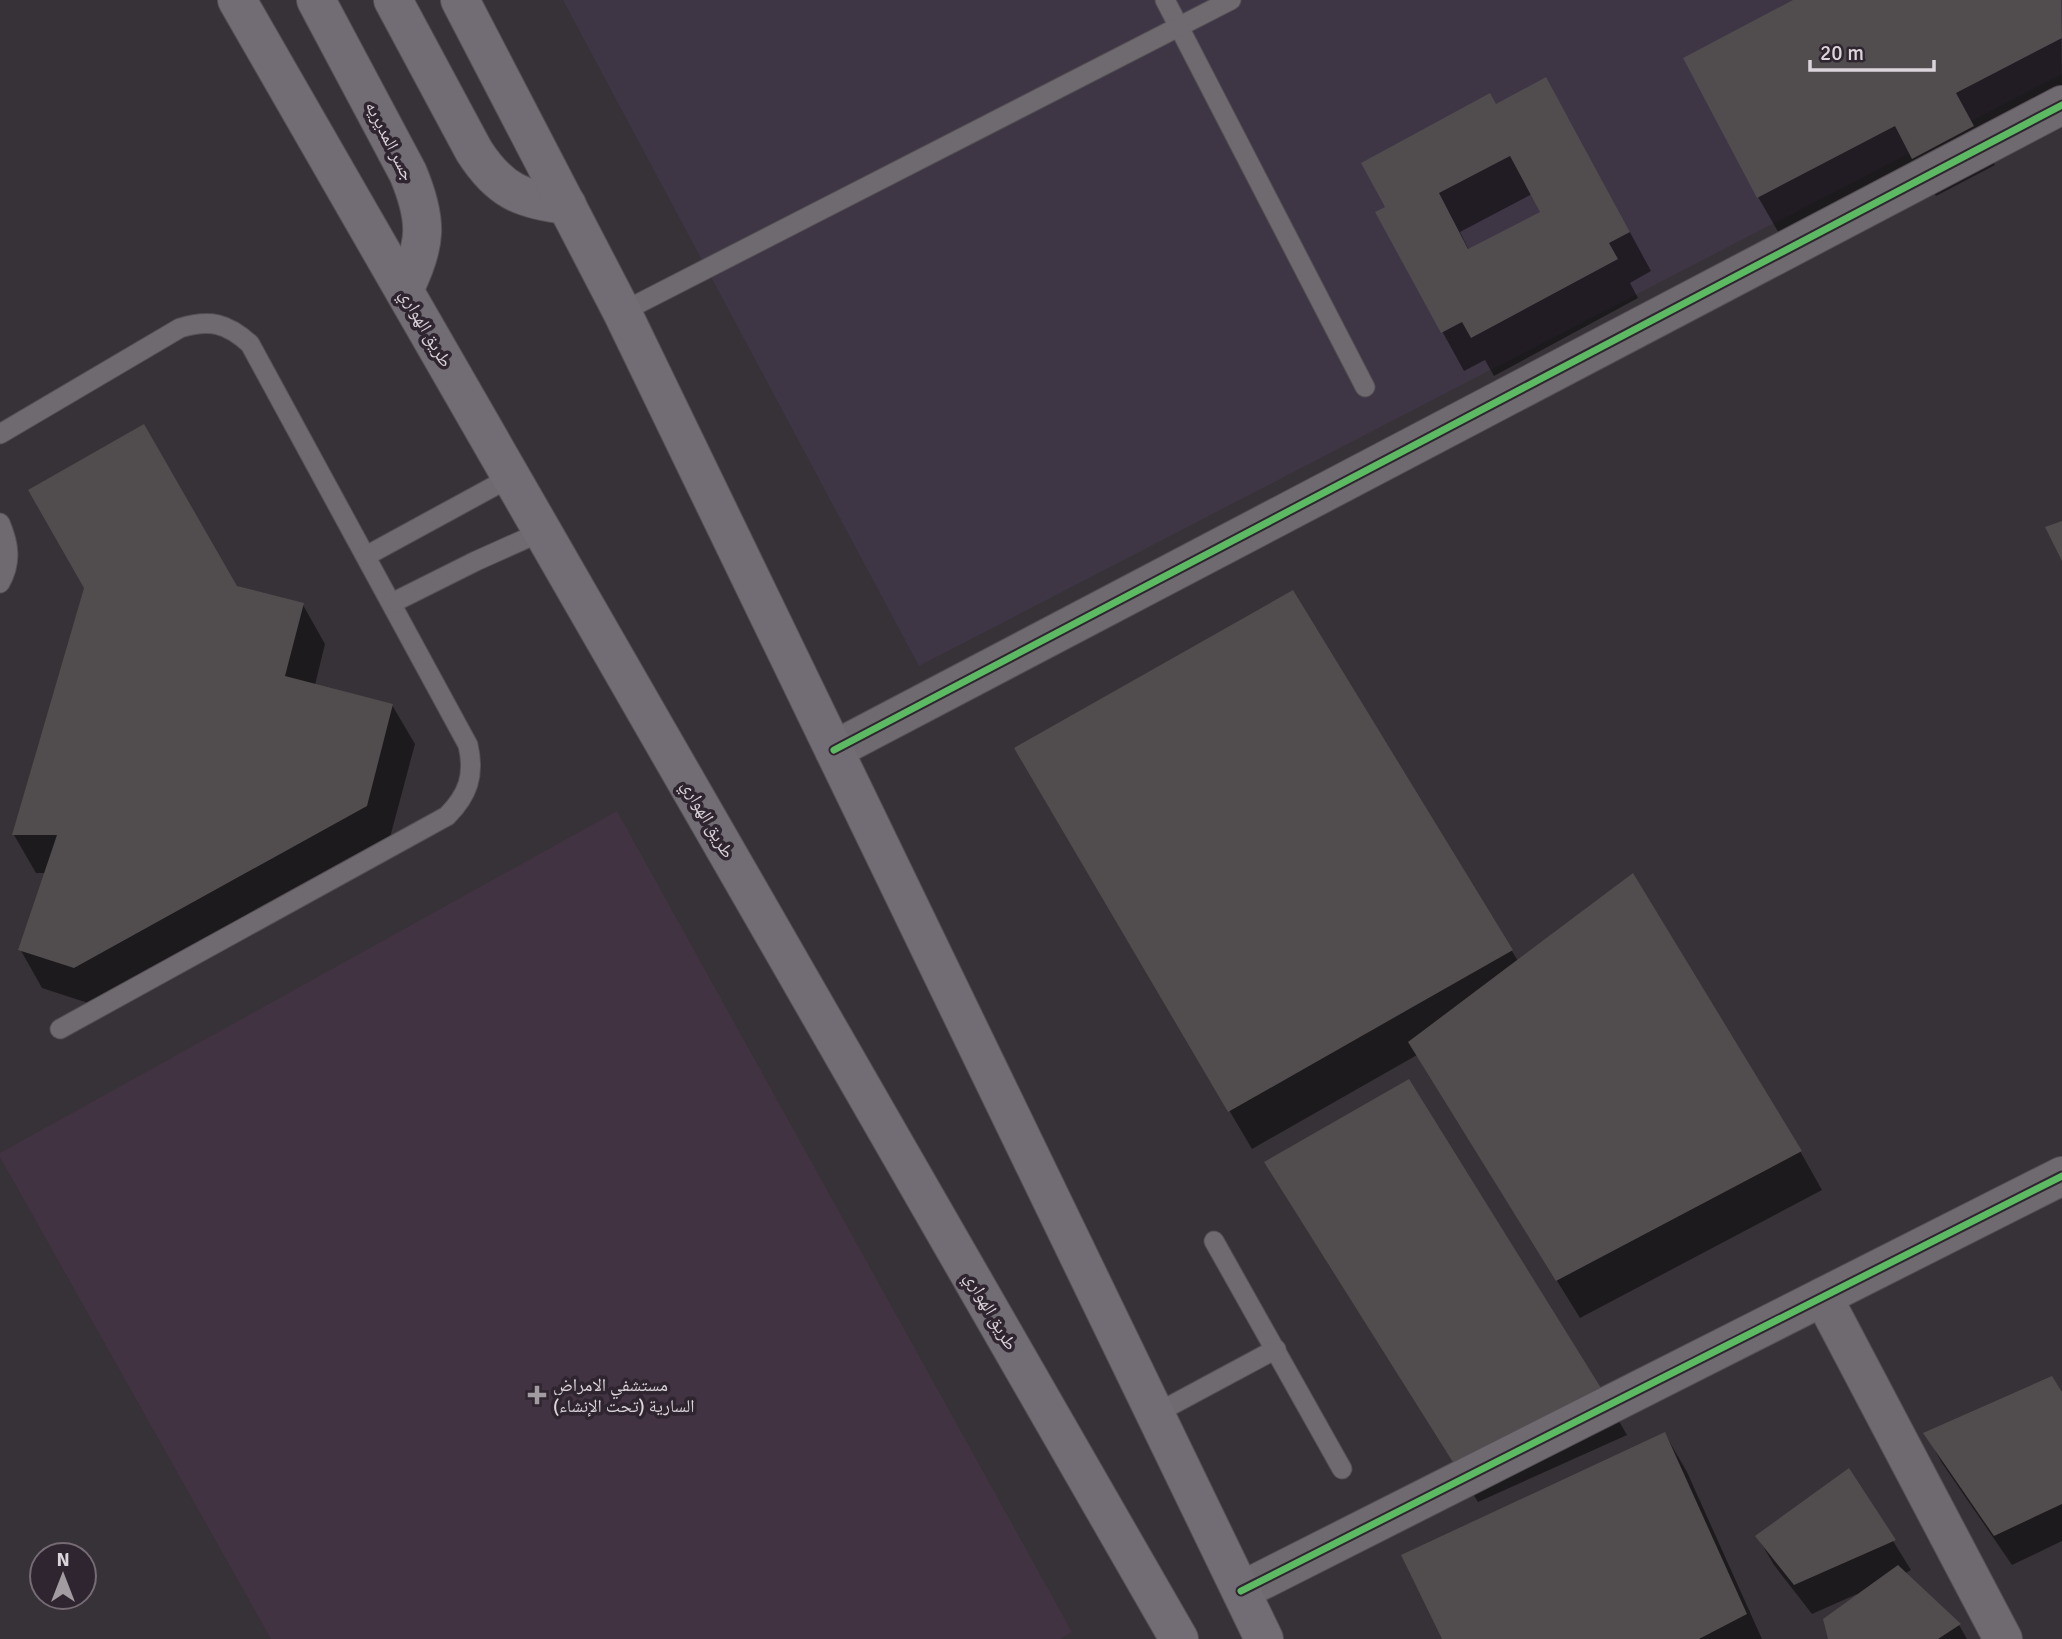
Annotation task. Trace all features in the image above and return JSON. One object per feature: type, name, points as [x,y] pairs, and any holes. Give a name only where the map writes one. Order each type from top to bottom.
[{"type":"highway","name":"طريق الهواري","points":[[237,0],[1179,1639]]},
{"type":"highway","name":"جسر المديريه","points":[[316,0],[408,173],[420,201],[423,233],[418,261],[404,290]]},
{"type":"highway","points":[[393,0],[488,173],[511,192],[537,202],[567,205]]},
{"type":"highway","points":[[460,0],[622,312],[1264,1639]]},
{"type":"street","points":[[834,750],[2062,105]]},
{"type":"street","points":[[1241,1591],[2062,1176]]},
{"type":"street","points":[[1823,1297],[2003,1639]]},
{"type":"lane","points":[[1165,0],[1365,387]]},
{"type":"lane","points":[[622,312],[1231,0]]},
{"type":"lane","points":[[0,434],[180,328],[198,322],[218,324],[236,331],[250,344],[468,745],[472,761],[467,792],[447,816],[60,1029]]},
{"type":"lane","points":[[366,556],[511,477]]},
{"type":"lane","points":[[0,523],[7,539],[9,556],[0,583]]},
{"type":"lane","points":[[392,603],[542,531]]},
{"type":"lane","points":[[1214,1241],[1342,1469]]},
{"type":"lane","points":[[1155,1414],[1276,1349]]},
{"type":"shaded area","points":[[563,0],[2062,0],[2062,74],[919,666]]},
{"type":"shaded area","name":"مستشفي الامراض السارية (تحت الإنشاء)","points":[[617,811],[1072,1632],[1060,1639],[271,1639],[0,1157],[0,1153]]},
{"type":"building","points":[[1793,0],[2061,0],[2062,38],[1956,93],[1974,126],[1912,159],[1895,126],[1757,198],[1683,58]]},
{"type":"building","points":[[1546,77],[1630,232],[1609,243],[1618,259],[1471,338],[1462,322],[1441,333],[1375,212],[1385,207],[1361,163],[1490,93],[1496,104]],"holes":[[[1510,156],[1540,212],[1468,249],[1439,193]]]},
{"type":"building","points":[[144,424],[237,586],[304,603],[285,676],[393,704],[367,806],[74,968],[18,950],[57,835],[12,835],[84,588],[28,490]]},
{"type":"building","points":[[2062,521],[2062,561],[2045,527]]},
{"type":"building","points":[[1293,590],[1513,950],[1228,1112],[1014,748]]},
{"type":"building","points":[[1633,873],[1802,1151],[1556,1281],[1408,1042]]},
{"type":"building","points":[[1409,1079],[1606,1396],[1454,1464],[1264,1162]]},
{"type":"building","points":[[2052,1376],[2062,1392],[2062,1504],[1994,1536],[1923,1433]]},
{"type":"building","points":[[1665,1432],[1747,1614],[1699,1639],[1442,1639],[1401,1555]]},
{"type":"building","points":[[1849,1468],[1896,1540],[1794,1585],[1755,1536]]},
{"type":"building","points":[[1898,1565],[1961,1624],[1938,1639],[1828,1639],[1823,1619]]},
{"type":"cycle path","points":[[834,750],[2062,105]]},
{"type":"cycle path","points":[[1241,1591],[2062,1176]]},
{"type":"place","name":"مستشفي الامراض السارية (تحت الإنشاء)","points":[[537,1395]]}]
